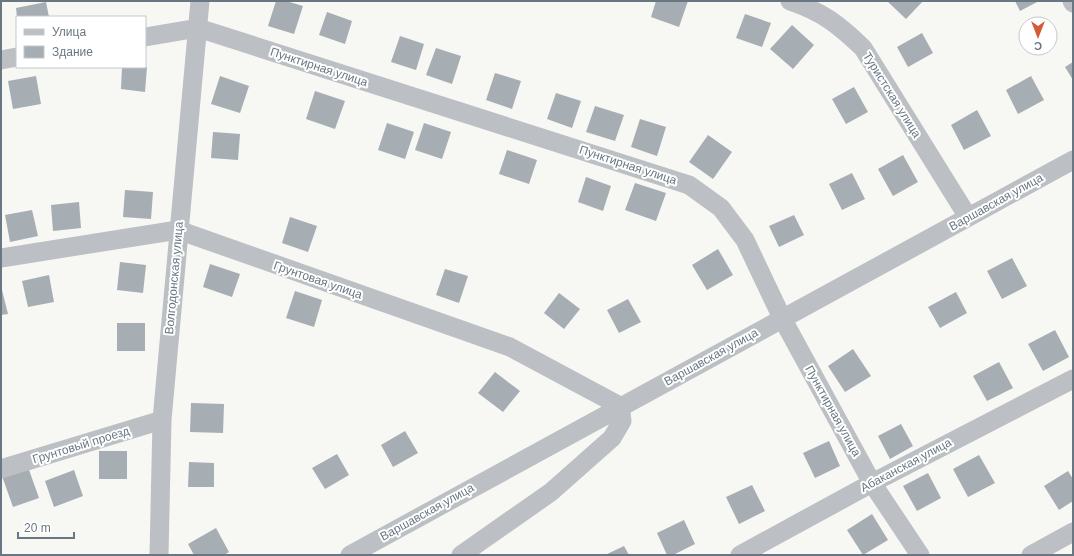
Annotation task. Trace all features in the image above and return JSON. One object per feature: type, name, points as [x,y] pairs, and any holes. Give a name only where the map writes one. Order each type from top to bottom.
[{"type":"street","name":"Волгодонская улица","points":[[159,555],[162,420],[178,230],[200,1]]},
{"type":"street","name":"Туристская улица","points":[[790,1],[812,8],[840,25],[863,48],[968,218]]},
{"type":"street","name":"Пунктирная улица","points":[[146,37],[198,28],[689,185],[721,208],[745,240],[782,318],[872,483],[920,555]]},
{"type":"street","points":[[1,60],[16,57]]},
{"type":"street","name":"Варшавская улица","points":[[350,555],[620,406],[1073,160]]},
{"type":"street","name":"Грунтовая улица","points":[[1,258],[178,230],[510,347],[620,406]]},
{"type":"street","name":"Абаканская улица","points":[[740,555],[872,483],[1073,379]]},
{"type":"street","points":[[461,555],[551,492],[612,438],[622,421],[620,406]]},
{"type":"street","name":"Грунтовый проезд","points":[[1,469],[162,420]]},
{"type":"street","points":[[1031,555],[1073,532]]},
{"type":"building","points":[[276,1],[286,1],[303,6],[294,34],[268,26]]},
{"type":"building","points":[[656,1],[688,1],[679,27],[651,17]]},
{"type":"building","points":[[887,1],[923,1],[906,19]]},
{"type":"building","points":[[1015,1],[1039,1],[1020,11]]},
{"type":"building","points":[[46,2],[49,16],[17,16],[16,8]]},
{"type":"building","points":[[327,12],[352,21],[345,44],[319,35]]},
{"type":"building","points":[[745,14],[771,23],[762,47],[736,38]]},
{"type":"building","points":[[792,25],[814,45],[793,69],[770,49]]},
{"type":"building","points":[[922,33],[933,53],[908,67],[897,47]]},
{"type":"building","points":[[400,36],[424,44],[416,70],[391,62]]},
{"type":"building","points":[[436,48],[461,56],[452,84],[426,75]]},
{"type":"building","points":[[1073,62],[1073,80],[1065,67]]},
{"type":"building","points":[[147,67],[145,92],[121,89],[122,68]]},
{"type":"building","points":[[495,73],[521,81],[512,109],[486,100]]},
{"type":"building","points":[[36,76],[41,104],[13,109],[8,81]]},
{"type":"building","points":[[220,76],[249,86],[240,113],[211,104]]},
{"type":"building","points":[[1031,76],[1044,100],[1018,114],[1006,90]]},
{"type":"building","points":[[854,87],[868,112],[846,124],[832,99]]},
{"type":"building","points":[[315,91],[345,101],[335,129],[306,119]]},
{"type":"building","points":[[556,93],[581,101],[572,128],[547,119]]},
{"type":"building","points":[[595,106],[624,115],[615,141],[586,132]]},
{"type":"building","points":[[977,110],[991,136],[964,150],[951,125]]},
{"type":"building","points":[[640,119],[666,127],[657,156],[631,147]]},
{"type":"building","points":[[387,123],[414,132],[405,159],[378,150]]},
{"type":"building","points":[[424,123],[451,132],[442,159],[415,150]]},
{"type":"building","points":[[213,132],[240,134],[238,160],[211,158]]},
{"type":"building","points":[[708,135],[732,152],[713,179],[689,162]]},
{"type":"building","points":[[507,150],[537,160],[529,184],[499,174]]},
{"type":"building","points":[[903,155],[918,182],[893,196],[878,169]]},
{"type":"building","points":[[852,173],[865,199],[842,210],[829,184]]},
{"type":"building","points":[[586,177],[611,186],[603,211],[578,202]]},
{"type":"building","points":[[635,183],[666,193],[656,221],[625,210]]},
{"type":"building","points":[[125,190],[153,192],[151,219],[123,217]]},
{"type":"building","points":[[79,202],[81,228],[53,231],[51,205]]},
{"type":"building","points":[[32,210],[38,236],[10,242],[5,215]]},
{"type":"building","points":[[794,215],[804,235],[779,247],[769,226]]},
{"type":"building","points":[[290,217],[317,226],[308,252],[282,243]]},
{"type":"building","points":[[718,249],[733,275],[707,290],[692,265]]},
{"type":"building","points":[[1012,258],[1027,286],[1002,299],[987,271]]},
{"type":"building","points":[[120,262],[146,265],[143,293],[117,290]]},
{"type":"building","points":[[210,264],[240,274],[232,297],[203,287]]},
{"type":"building","points":[[445,269],[468,276],[459,303],[436,295]]},
{"type":"building","points":[[49,275],[54,302],[28,307],[22,281]]},
{"type":"building","points":[[1,286],[8,314],[1,315]]},
{"type":"building","points":[[295,291],[322,300],[314,327],[286,318]]},
{"type":"building","points":[[956,292],[967,313],[940,328],[928,307]]},
{"type":"building","points":[[559,293],[580,309],[564,329],[544,313]]},
{"type":"building","points":[[628,299],[641,322],[619,333],[607,310]]},
{"type":"building","points":[[117,323],[145,323],[145,351],[117,351]]},
{"type":"building","points":[[1055,330],[1069,357],[1043,371],[1028,344]]},
{"type":"building","points":[[853,349],[871,376],[845,392],[828,366]]},
{"type":"building","points":[[999,362],[1013,388],[987,401],[973,376]]},
{"type":"building","points":[[495,372],[520,391],[503,412],[478,393]]},
{"type":"building","points":[[191,403],[224,404],[223,433],[190,432]]},
{"type":"building","points":[[901,424],[913,446],[890,459],[878,436]]},
{"type":"building","points":[[405,431],[418,453],[393,467],[381,445]]},
{"type":"building","points":[[829,441],[840,466],[815,478],[803,453]]},
{"type":"building","points":[[99,451],[127,451],[127,479],[99,479]]},
{"type":"building","points":[[337,454],[349,475],[325,489],[312,468]]},
{"type":"building","points":[[979,455],[995,483],[968,497],[953,469]]},
{"type":"building","points":[[189,462],[214,463],[214,487],[188,487]]},
{"type":"building","points":[[28,467],[39,498],[13,507],[2,476]]},
{"type":"building","points":[[74,470],[83,496],[54,507],[45,481]]},
{"type":"building","points":[[1068,471],[1073,479],[1073,501],[1059,510],[1044,486]]},
{"type":"building","points":[[928,473],[941,498],[917,511],[903,486]]},
{"type":"building","points":[[752,485],[765,511],[739,524],[726,497]]},
{"type":"building","points":[[872,514],[888,540],[863,555],[847,530]]},
{"type":"building","points":[[684,520],[695,544],[673,555],[667,555],[657,533]]},
{"type":"building","points":[[216,528],[229,552],[224,555],[194,555],[188,544]]},
{"type":"building","points":[[624,546],[629,555],[605,555]]}]
